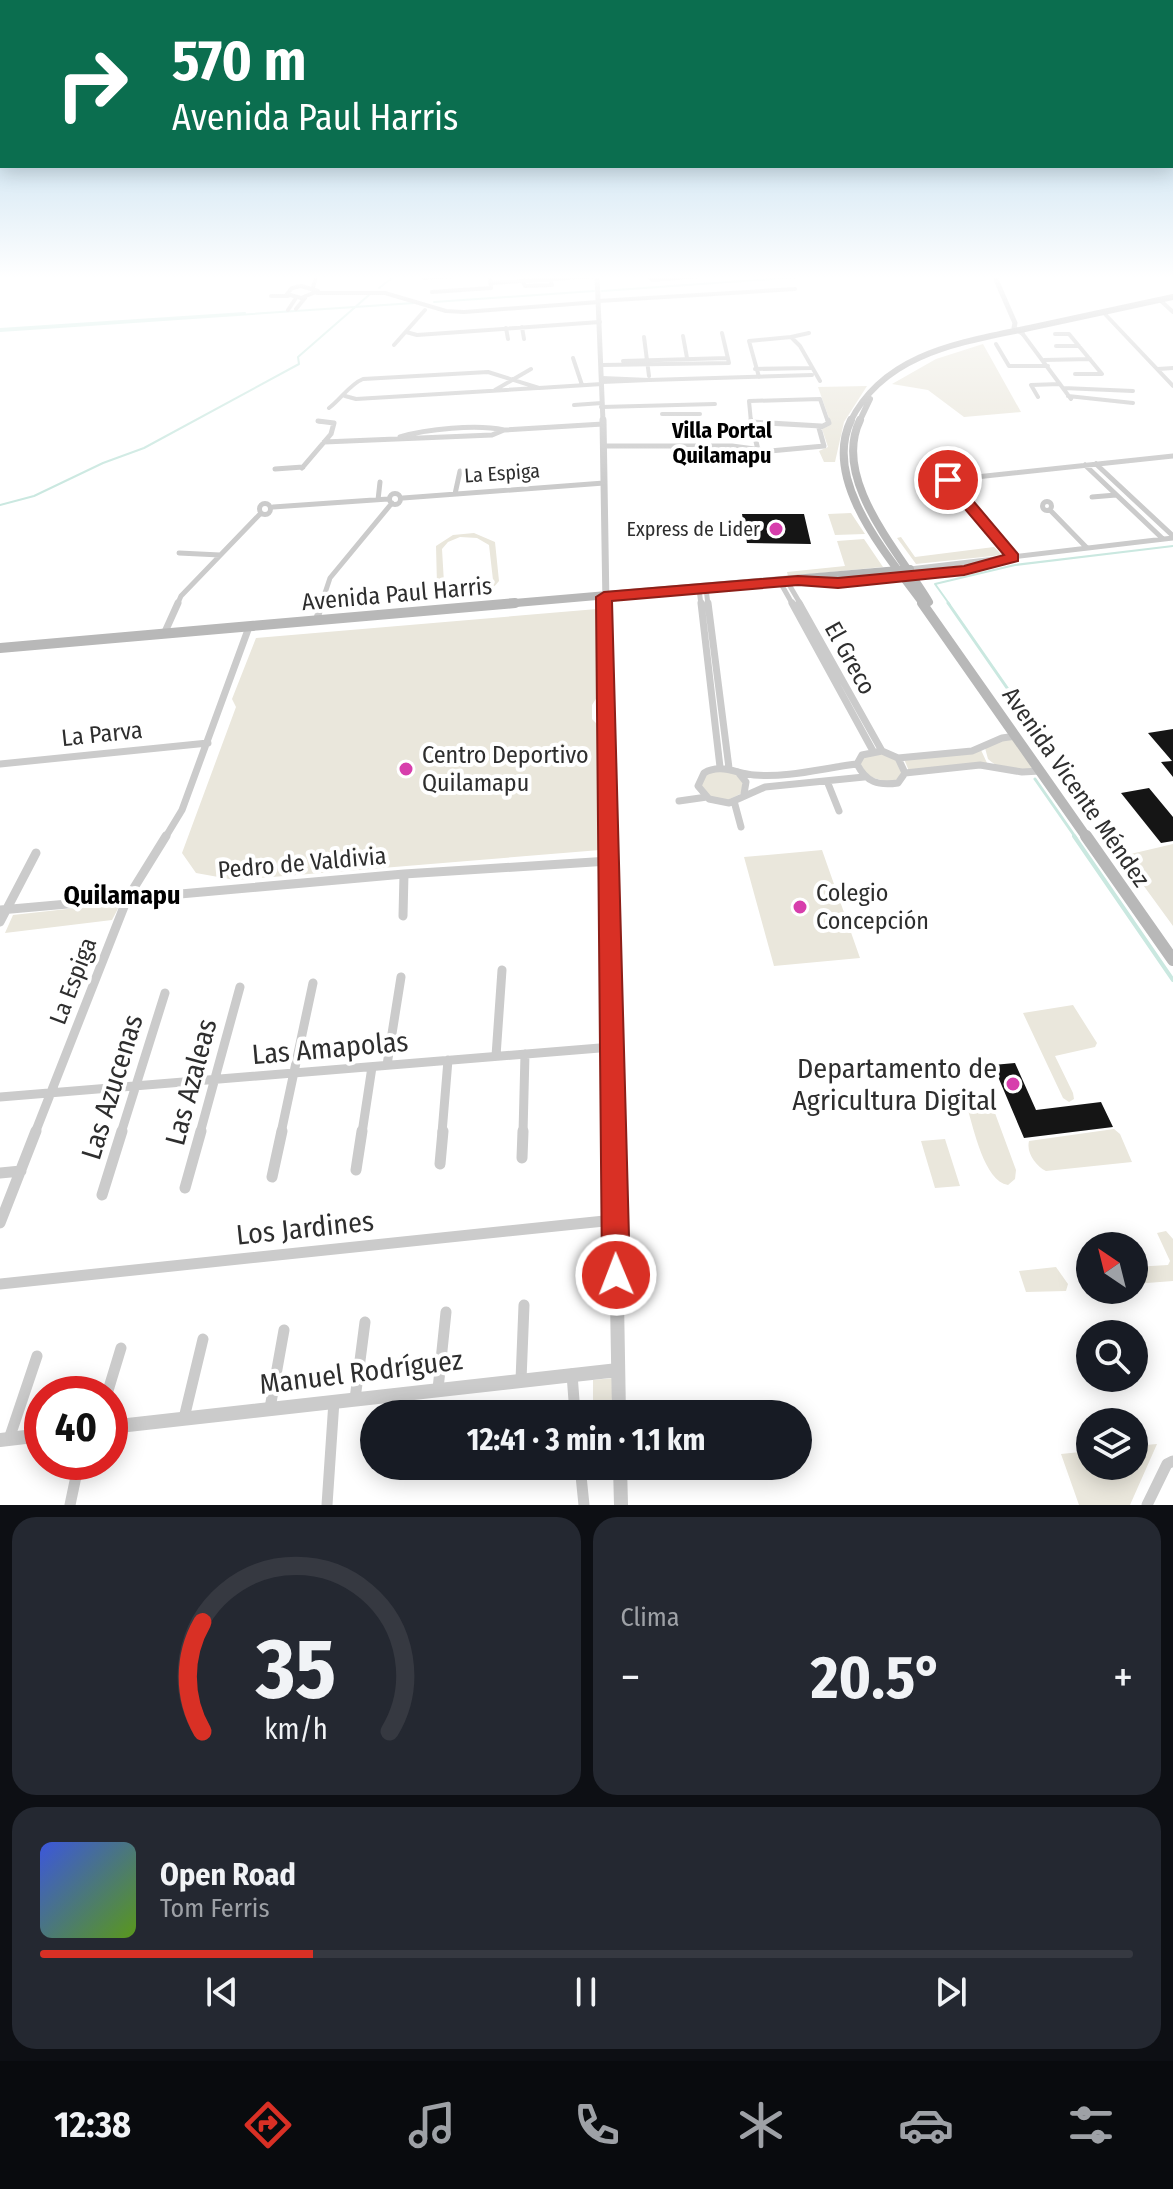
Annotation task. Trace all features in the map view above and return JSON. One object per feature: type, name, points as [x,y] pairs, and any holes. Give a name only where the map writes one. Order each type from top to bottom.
[{"type":"main road","name":"Avenida Vicente Méndez","points":[[907,573],[862,515],[848,486],[843,450],[853,413],[876,385],[906,363],[954,345]]},
{"type":"main road","name":"Avenida Vicente Méndez","points":[[965,345],[925,359],[891,378],[872,397],[855,432],[853,450],[857,479],[875,521],[946,636],[1173,960]]},
{"type":"main road","name":"Avenida Paul Harris","points":[[0,648],[798,580],[838,583],[907,573]]},
{"type":"street","points":[[601,345],[619,1400]]},
{"type":"street","points":[[645,345],[649,378]]},
{"type":"street","points":[[685,345],[687,358]]},
{"type":"street","points":[[725,345],[729,361]]},
{"type":"street","points":[[749,345],[759,377]]},
{"type":"street","points":[[800,345],[812,372],[820,381]]},
{"type":"street","points":[[997,345],[1009,366],[1048,366]]},
{"type":"street","points":[[1032,345],[1070,398],[1133,403]]},
{"type":"street","points":[[1135,345],[1173,386]]},
{"type":"street","points":[[1056,346],[1079,346],[1102,374],[1075,374]]},
{"type":"street","points":[[573,358],[582,385]]},
{"type":"street","points":[[602,363],[687,358],[729,361]]},
{"type":"street","points":[[1044,360],[1090,359]]},
{"type":"street","points":[[647,361],[729,361]]},
{"type":"street","points":[[1158,369],[1173,368]]},
{"type":"street","points":[[493,390],[531,369]]},
{"type":"street","points":[[755,369],[812,372]]},
{"type":"street","points":[[329,408],[345,396],[358,380],[488,372],[539,388]]},
{"type":"street","points":[[345,396],[356,399],[649,378],[759,377],[812,372]]},
{"type":"street","points":[[445,374],[446,393]]},
{"type":"street","points":[[1038,397],[1031,385],[1133,391]]},
{"type":"street","points":[[743,396],[749,401],[815,398],[821,401],[829,423],[821,426],[751,422]]},
{"type":"street","points":[[749,401],[758,450]]},
{"type":"street","points":[[698,404],[702,425]]},
{"type":"street","points":[[574,405],[715,404]]},
{"type":"street","points":[[661,405],[663,425]]},
{"type":"street","points":[[662,414],[700,414]]},
{"type":"street","points":[[275,469],[302,468],[324,442],[334,423],[318,421]]},
{"type":"street","points":[[324,442],[492,435],[504,430],[603,424]]},
{"type":"street","points":[[603,446],[702,446],[758,450],[822,448],[821,426]]},
{"type":"street","points":[[676,446],[677,459],[703,457]]},
{"type":"street","points":[[702,446],[707,465]]},
{"type":"street","points":[[746,448],[747,457]]},
{"type":"street","points":[[1013,557],[948,480],[1173,456]]},
{"type":"street","points":[[1096,464],[1173,537]]},
{"type":"street","points":[[1085,465],[1163,539]]},
{"type":"street","points":[[455,494],[460,471]]},
{"type":"street","points":[[378,500],[380,482]]},
{"type":"street","name":"La Espiga","points":[[220,555],[261,513],[257,510],[260,506],[390,501],[604,483]]},
{"type":"street","points":[[1092,497],[1116,495]]},
{"type":"street","points":[[316,621],[330,578],[390,501]]},
{"type":"street","points":[[1050,510],[1087,548]]},
{"type":"street","name":"Avenida Paul Harris","points":[[907,573],[964,570],[997,559],[1173,537]]},
{"type":"street","points":[[179,553],[220,555]]},
{"type":"street","points":[[164,634],[181,596],[220,555]]},
{"type":"street","name":"El Greco","points":[[783,582],[878,751]]},
{"type":"street","points":[[702,588],[729,769],[746,782],[744,794]]},
{"type":"street","name":"La Espiga","points":[[0,1223],[127,899],[182,810],[249,627]]},
{"type":"street","points":[[857,764],[862,755],[878,751],[898,758],[983,748],[990,742],[1016,736]]},
{"type":"street","name":"La Parva","points":[[0,764],[208,743]]},
{"type":"street","points":[[983,748],[985,759],[992,764],[1016,773],[1040,771]]},
{"type":"street","points":[[898,758],[905,773]]},
{"type":"street","points":[[857,764],[761,775],[729,769],[703,772],[698,786],[707,797],[719,802],[734,801],[765,787],[864,777],[890,785],[898,783],[905,773],[992,764]]},
{"type":"street","points":[[857,764],[864,777]]},
{"type":"street","points":[[827,781],[839,811]]},
{"type":"street","points":[[679,801],[707,797]]},
{"type":"street","points":[[734,801],[741,827]]},
{"type":"street","points":[[0,922],[3,910],[36,853]]},
{"type":"street","name":"Pedro de Valdivia","points":[[3,910],[404,874],[609,861]]},
{"type":"street","points":[[403,916],[404,874]]},
{"type":"street","points":[[496,1056],[502,970]]},
{"type":"street","points":[[387,1065],[401,977]]},
{"type":"street","points":[[272,1177],[313,983]]},
{"type":"street","name":"Las Azaleas","points":[[185,1188],[240,987]]},
{"type":"street","name":"Las Azucenas","points":[[102,1195],[165,993]]},
{"type":"street","name":"Las Amapolas","points":[[0,1097],[612,1047]]},
{"type":"street","points":[[522,1158],[525,1054]]},
{"type":"street","points":[[440,1164],[448,1060]]},
{"type":"street","points":[[356,1170],[372,1067]]},
{"type":"street","points":[[0,1173],[21,1171]]},
{"type":"street","name":"Los Jardines","points":[[0,1284],[615,1220]]},
{"type":"street","points":[[521,1380],[524,1305]]},
{"type":"street","points":[[438,1389],[446,1312]]},
{"type":"street","points":[[355,1399],[365,1322]]},
{"type":"street","points":[[270,1408],[284,1330]]},
{"type":"street","points":[[184,1418],[203,1339]]},
{"type":"street","points":[[112,1376],[121,1348]]},
{"type":"street","points":[[24,1437],[4,1439],[37,1356]]},
{"type":"street","name":"Manuel Rodríguez","points":[[128,1425],[618,1370]]},
{"type":"street","points":[[572,1374],[574,1400]]},
{"type":"street","points":[[327,1505],[334,1401]]},
{"type":"street","points":[[1147,1505],[1167,1464],[1173,1461]]},
{"type":"street","points":[[70,1505],[75,1480]]},
{"type":"street","points":[[581,1480],[584,1505]]},
{"type":"street","points":[[620,1480],[621,1505]]},
{"type":"shaded area","points":[[984,345],[1021,412],[964,417],[928,390],[892,384],[936,359]]},
{"type":"shaded area","points":[[867,386],[844,422],[835,462],[824,462],[819,451],[828,447],[822,429],[831,424],[818,387]]},
{"type":"shaded area","points":[[851,513],[865,534],[835,535],[828,514]]},
{"type":"shaded area","points":[[474,533],[495,542],[499,581],[486,592],[460,597],[437,585],[436,546],[453,535]],"holes":[[[460,537],[477,538],[489,545],[493,580],[476,591],[456,590],[444,583],[442,549],[448,542]]]},
{"type":"shaded area","points":[[901,537],[915,557],[994,547],[1002,555],[916,564],[897,538]]},
{"type":"shaded area","points":[[864,539],[883,567],[788,576],[787,572],[845,566],[837,541]]},
{"type":"shaded area","name":"Centro Deportivo Quilamapu","points":[[597,609],[599,694],[592,705],[592,719],[599,726],[600,850],[235,880],[196,873],[182,853],[236,707],[232,699],[256,638]]},
{"type":"shaded area","points":[[1015,737],[1037,769],[1011,770],[988,759],[985,748],[991,743]]},
{"type":"shaded area","points":[[981,750],[987,763],[909,771],[904,759]]},
{"type":"shaded area","points":[[878,752],[895,757],[903,776],[890,783],[865,775],[860,763],[863,757]]},
{"type":"shaded area","points":[[730,770],[743,780],[742,793],[728,800],[710,797],[701,785],[706,773]]},
{"type":"shaded area","points":[[1173,844],[1173,926],[1122,856]]},
{"type":"shaded area","name":"Colegio Concepción","points":[[822,850],[860,958],[774,966],[744,857]]},
{"type":"shaded area","points":[[121,903],[112,920],[5,933],[13,915]]},
{"type":"shaded area","points":[[1073,1005],[1097,1043],[1095,1047],[1055,1056],[1073,1093],[1074,1099],[1069,1102],[1063,1098],[1023,1013]]},
{"type":"shaded area","points":[[992,1105],[1016,1170],[1015,1179],[1008,1185],[992,1174],[986,1164],[967,1107]]},
{"type":"shaded area","points":[[1114,1129],[1120,1134],[1132,1162],[1046,1171],[1030,1154],[1029,1141]]},
{"type":"shaded area","points":[[945,1139],[960,1186],[935,1188],[921,1141]]},
{"type":"shaded area","points":[[1166,1231],[1173,1239],[1173,1281],[1148,1283],[1148,1266],[1168,1265],[1170,1261],[1157,1233]]},
{"type":"shaded area","points":[[1056,1267],[1068,1284],[1066,1291],[1026,1292],[1019,1271]]},
{"type":"shaded area","points":[[613,1378],[612,1400],[593,1400],[593,1380]]},
{"type":"shaded area","points":[[1157,1444],[1148,1464],[1148,1445]]},
{"type":"shaded area","points":[[1076,1452],[1076,1480],[1141,1480],[1130,1505],[1079,1505],[1061,1454]]},
{"type":"building","name":"Express de Lider","points":[[742,514],[804,514],[811,544],[747,543]]},
{"type":"building","points":[[1173,729],[1173,777],[1161,762],[1172,761],[1148,733]]},
{"type":"building","points":[[1149,788],[1173,817],[1173,841],[1161,843],[1121,793]]},
{"type":"building","name":"Departamento de Agricultura Digital","points":[[1015,1063],[1036,1110],[1101,1102],[1113,1127],[1024,1138],[993,1065]]},
{"type":"waterway","points":[[0,505],[34,496],[103,463],[144,448],[299,364],[298,357],[311,345]]},
{"type":"waterway","points":[[950,605],[935,584],[1015,565],[1173,546]]},
{"type":"waterway","points":[[948,603],[1042,738]]},
{"type":"waterway","points":[[1035,779],[1076,838]]},
{"type":"waterway","points":[[1074,836],[1173,980]]},
{"type":"place","name":"Express de Lider","points":[[776,529]]},
{"type":"place","name":"Centro Deportivo Quilamapu","points":[[406,769]]},
{"type":"place","name":"Colegio Concepción","points":[[800,907]]},
{"type":"place","name":"Departamento de Agricultura Digital","points":[[1013,1084]]},
{"type":"district","name":"Villa Portal Quilamapu","points":[[722,442]]},
{"type":"district","name":"Quilamapu","points":[[122,895]]},
{"type":"route","points":[[616,1275],[604,597],[798,580],[838,583],[964,570],[1013,557],[948,480]]}]
